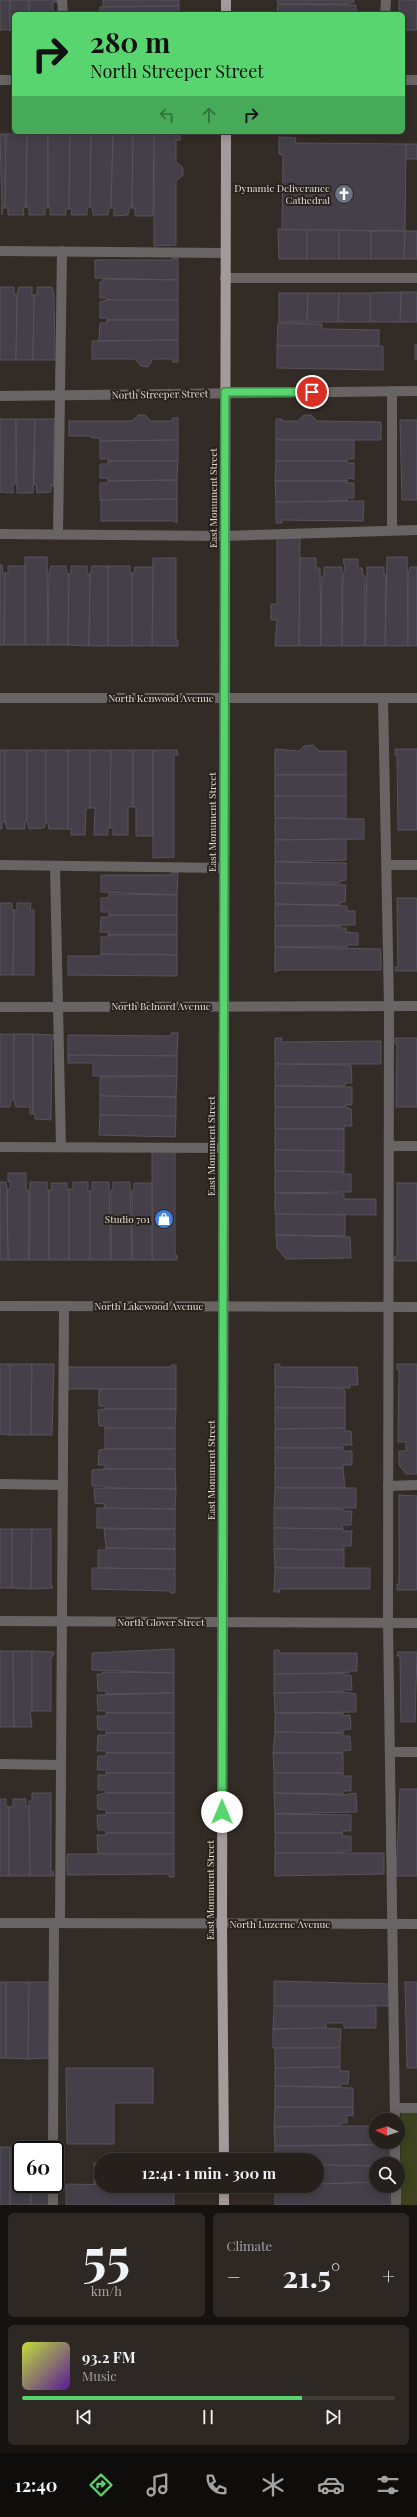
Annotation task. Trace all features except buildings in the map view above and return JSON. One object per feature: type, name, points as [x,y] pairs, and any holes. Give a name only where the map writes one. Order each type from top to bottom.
[{"type":"main road","points":[[226,0],[226,12]]},
{"type":"main road","name":"East Monument Street","points":[[224,2153],[222,1622],[226,134]]},
{"type":"main road","points":[[224,2193],[224,2205]]},
{"type":"street","points":[[62,0],[63,12]]},
{"type":"street","points":[[385,12],[386,0]]},
{"type":"street","points":[[0,80],[12,80]]},
{"type":"street","points":[[405,80],[417,80]]},
{"type":"street","points":[[0,251],[225,253]]},
{"type":"street","points":[[58,534],[62,251]]},
{"type":"street","points":[[225,278],[417,278]]},
{"type":"street","points":[[392,391],[392,530]]},
{"type":"street","name":"North Streeper Street","points":[[0,396],[225,392],[417,391]]},
{"type":"street","points":[[0,534],[225,536],[417,530]]},
{"type":"street","name":"North Kenwood Avenue","points":[[0,698],[417,698]]},
{"type":"street","points":[[383,698],[389,1006],[388,1622],[395,2113]]},
{"type":"street","points":[[0,865],[224,868]]},
{"type":"street","points":[[387,865],[417,865]]},
{"type":"street","points":[[55,866],[61,1147]]},
{"type":"street","name":"North Belnord Avenue","points":[[0,1007],[417,1006]]},
{"type":"street","points":[[0,1146],[223,1148]]},
{"type":"street","points":[[389,1146],[417,1146]]},
{"type":"street","name":"North Lakewood Avenue","points":[[0,1306],[417,1307]]},
{"type":"street","points":[[53,2141],[63,1621],[64,1306]]},
{"type":"street","points":[[0,1484],[63,1485]]},
{"type":"street","points":[[388,1486],[417,1485]]},
{"type":"street","name":"North Glover Street","points":[[0,1621],[417,1623]]},
{"type":"street","points":[[390,1752],[417,1752]]},
{"type":"street","points":[[0,1764],[61,1765]]},
{"type":"street","name":"North Luzerne Avenue","points":[[0,1923],[417,1924]]},
{"type":"street","points":[[395,2108],[417,2108]]},
{"type":"street","points":[[53,2193],[53,2205]]},
{"type":"street","points":[[396,2193],[396,2205]]},
{"type":"green space","points":[[417,2112],[417,2205],[403,2205],[400,2200],[400,2193],[405,2193],[405,2157],[400,2157],[401,2149],[405,2149],[405,2113],[401,2113]]},
{"type":"place","name":"Dynamic Deliverance Cathedral","points":[[344,194]]},
{"type":"place","name":"Studio 701","points":[[164,1219]]},
{"type":"route","points":[[222,1812],[225,392],[312,392]]}]
